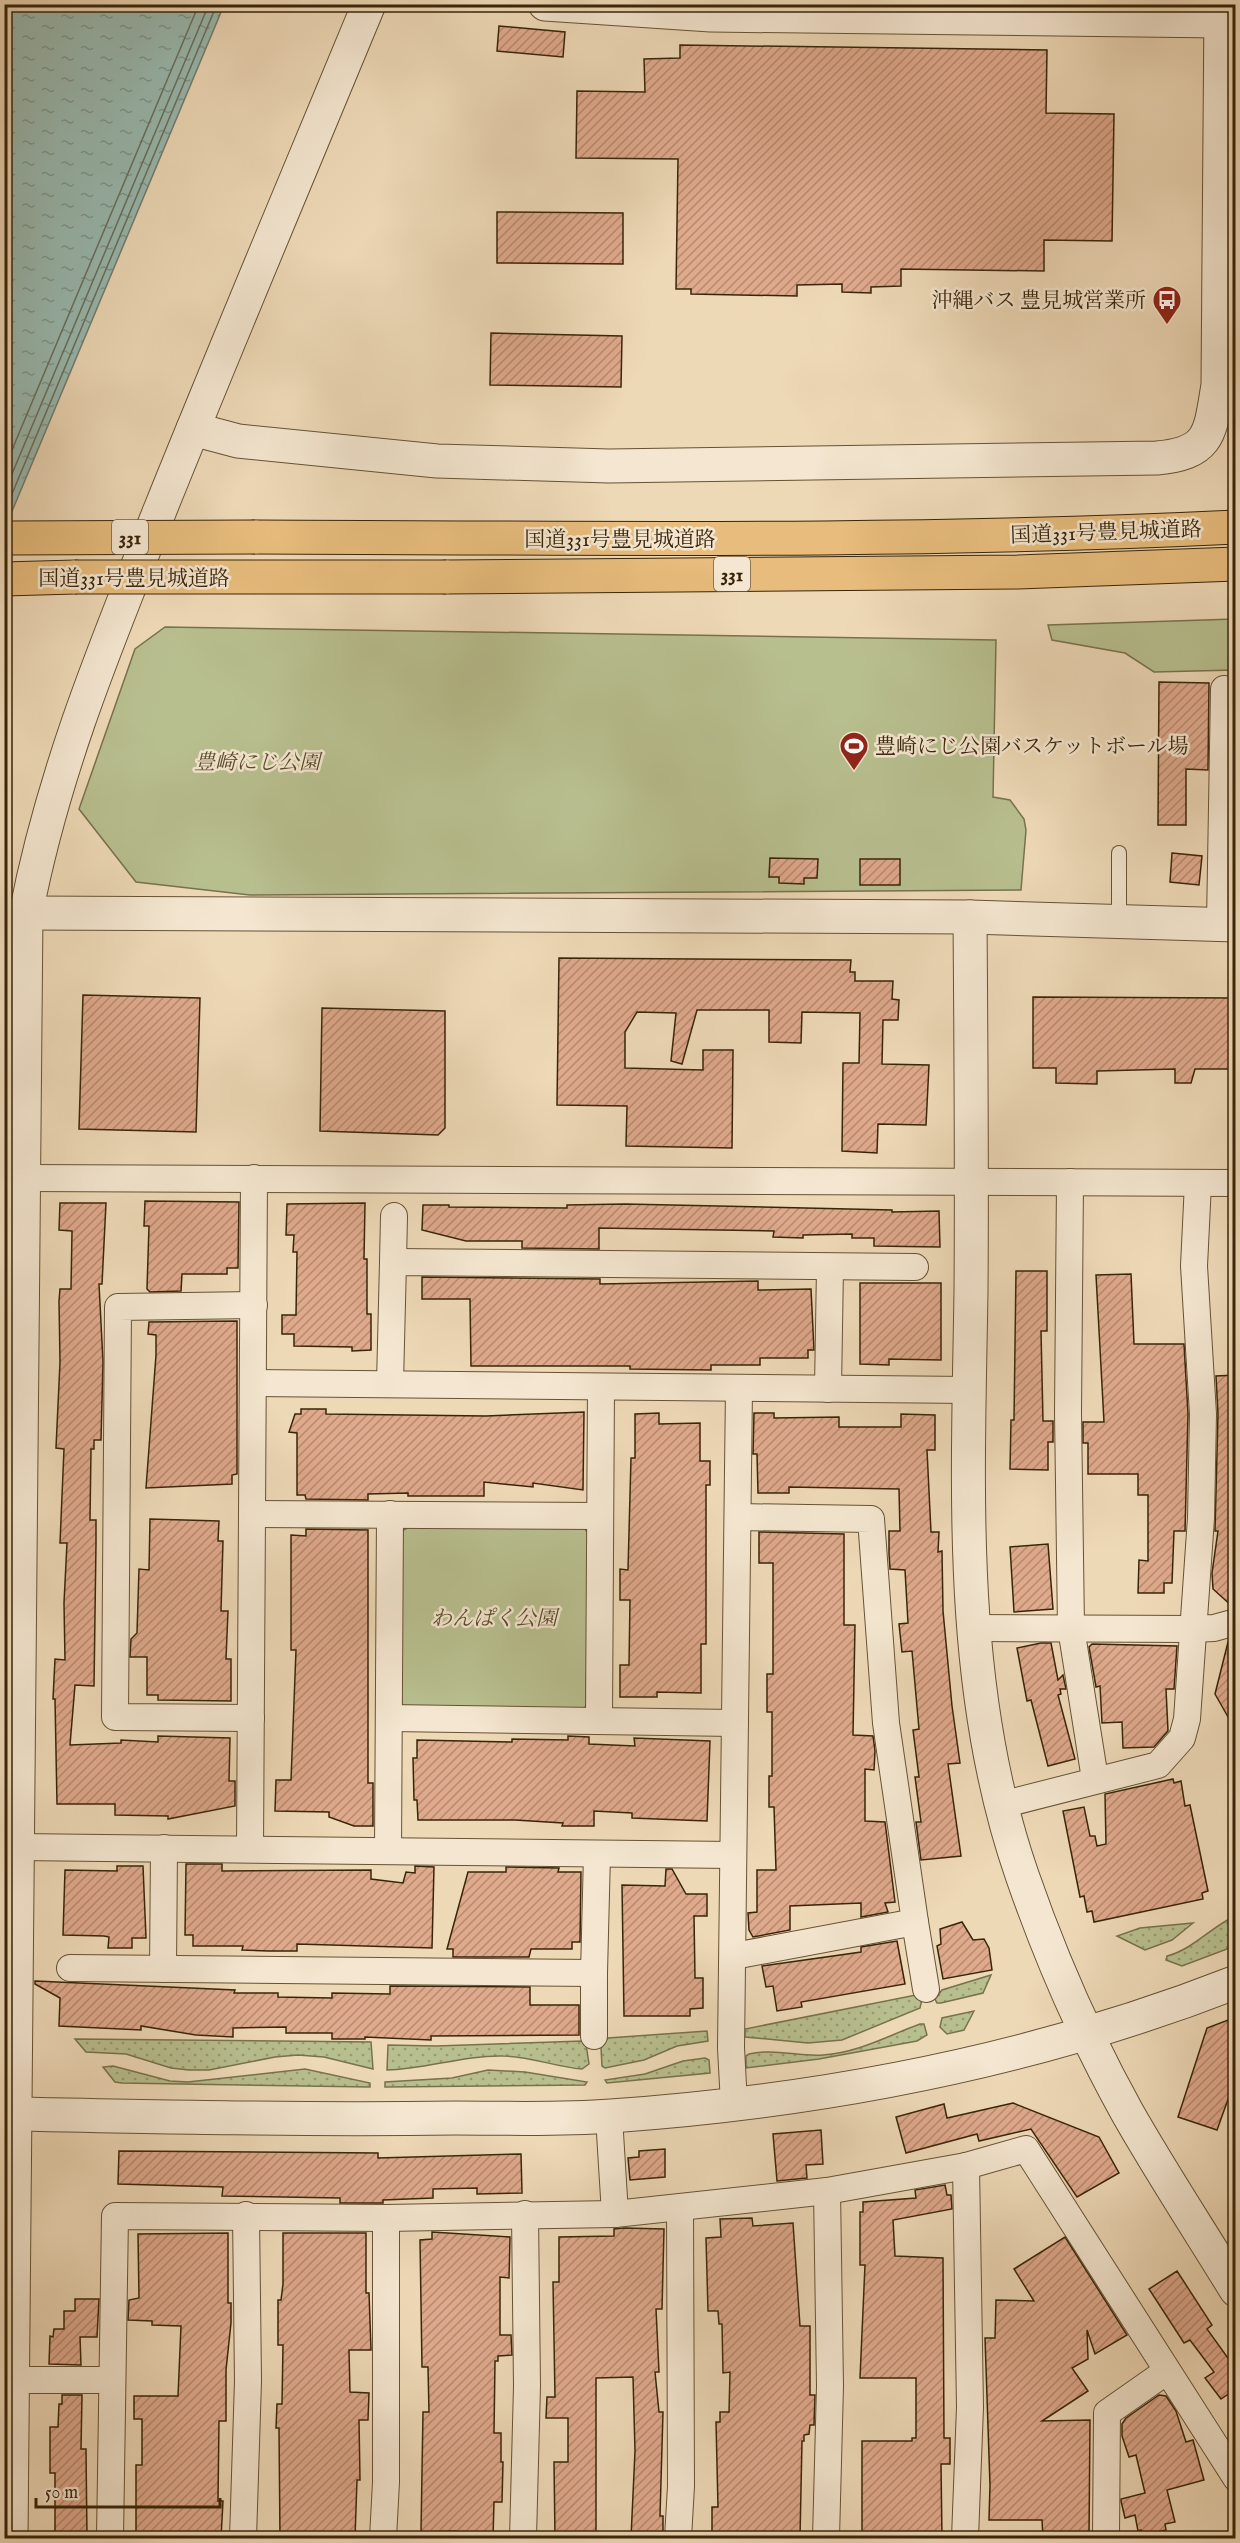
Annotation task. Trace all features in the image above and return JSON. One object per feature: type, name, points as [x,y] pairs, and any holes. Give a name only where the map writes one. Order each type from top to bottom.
[{"type":"highway","name":"331","points":[[1105,533],[1160,514],[1236,508]]},
{"type":"highway","name":"国道331号豊見城道路","points":[[4,538],[448,537],[651,540],[1105,533],[1236,527]]},
{"type":"highway","name":"国道331号豊見城道路","points":[[5,579],[1104,570],[1236,564]]},
{"type":"highway","points":[[1104,570],[1164,588],[1236,586]]},
{"type":"street","points":[[11,2538],[26,913],[40,843],[85,699],[193,429],[369,4]]},
{"type":"street","points":[[193,429],[238,441],[343,454],[437,461],[609,466],[1157,458],[1186,454],[1197,448],[1209,431],[1218,386],[1220,13],[711,15],[545,4]]},
{"type":"street","points":[[26,913],[970,917],[1228,925],[1229,730],[1224,689]]},
{"type":"street","points":[[970,917],[972,1181],[969,1541],[981,1704],[1001,1805],[1022,1874],[1052,1952],[1127,2111],[1230,2270]]},
{"type":"street","points":[[24,1178],[1236,1183]]},
{"type":"street","points":[[250,1848],[254,1178]]},
{"type":"street","points":[[1071,1182],[1068,1412],[1071,1628],[1095,1779]]},
{"type":"street","points":[[1001,1805],[1095,1779],[1158,1765],[1182,1738],[1187,1719],[1201,1518],[1203,1414],[1194,1266],[1198,1183]]},
{"type":"street","points":[[390,1383],[394,1216]]},
{"type":"street","points":[[393,1262],[915,1267]]},
{"type":"street","points":[[828,1389],[830,1267]]},
{"type":"street","points":[[251,1718],[115,1717],[115,1706],[118,1307],[254,1305]]},
{"type":"street","points":[[254,1383],[969,1390]]},
{"type":"street","points":[[599,1720],[601,1387]]},
{"type":"street","points":[[734,2104],[731,2048],[734,1956],[733,1855],[739,1388]]},
{"type":"street","points":[[253,1514],[599,1516]]},
{"type":"street","points":[[388,1851],[390,1514]]},
{"type":"street","points":[[738,1517],[871,1519],[886,1724],[926,1989]]},
{"type":"street","points":[[974,1628],[1193,1629],[1214,1628],[1236,1622]]},
{"type":"street","points":[[390,1718],[735,1723]]},
{"type":"street","points":[[17,1847],[733,1855]]},
{"type":"street","points":[[163,1969],[164,1848]]},
{"type":"street","points":[[594,2036],[597,1854]]},
{"type":"street","points":[[734,1956],[915,1922]]},
{"type":"street","points":[[70,1968],[594,1972]]},
{"type":"street","points":[[14,2114],[258,2118],[609,2116],[734,2104],[915,2077],[1089,2033],[1236,1982]]},
{"type":"street","points":[[609,2116],[615,2214]]},
{"type":"street","points":[[110,2538],[115,2216],[386,2217],[615,2214],[680,2209],[827,2191],[966,2166],[1026,2149],[1234,2474]]},
{"type":"street","points":[[965,2538],[970,2407],[966,2166]]},
{"type":"street","points":[[826,2538],[830,2386],[827,2191]]},
{"type":"street","points":[[678,2538],[681,2474],[680,2209]]},
{"type":"street","points":[[523,2538],[527,2386],[525,2214]]},
{"type":"street","points":[[243,2538],[248,2381],[246,2215]]},
{"type":"street","points":[[383,2538],[386,2482],[386,2217]]},
{"type":"street","points":[[1106,2538],[1107,2413],[1167,2371]]},
{"type":"street","points":[[13,2380],[112,2380]]},
{"type":"lane","points":[[1119,853],[1119,922]]},
{"type":"green space","points":[[1235,619],[1235,670],[1154,672],[1125,653],[1052,640],[1048,625]]},
{"type":"green space","name":"豊崎にじ公園","points":[[165,627],[996,640],[993,797],[1010,800],[1024,819],[1026,830],[1021,890],[250,895],[136,882],[79,809],[135,649]]},
{"type":"green space","name":"わんぱく公園","points":[[409,1527],[583,1527],[589,1534],[586,1706],[580,1710],[408,1710],[399,1701],[400,1532]]},
{"type":"green space","points":[[1235,1916],[1235,1946],[1182,1966],[1166,1960],[1167,1956],[1185,1949]]},
{"type":"green space","points":[[1193,1923],[1172,1940],[1145,1950],[1117,1936],[1140,1928]]},
{"type":"green space","points":[[991,1975],[983,1993],[941,2003],[937,2003],[935,1999],[942,1990]]},
{"type":"green space","points":[[916,1995],[922,1999],[920,2008],[842,2040],[808,2043],[745,2037],[745,2029]]},
{"type":"green space","points":[[974,2011],[964,2030],[947,2034],[940,2027],[942,2018]]},
{"type":"green space","points":[[924,2024],[927,2035],[917,2041],[819,2059],[746,2068],[746,2056],[749,2054],[767,2052],[823,2055],[849,2051]]},
{"type":"green space","points":[[707,2031],[708,2041],[677,2046],[644,2060],[605,2068],[602,2066],[601,2048],[608,2038]]},
{"type":"green space","points":[[75,2039],[371,2042],[373,2069],[324,2057],[298,2055],[275,2057],[209,2070],[189,2070],[171,2068],[126,2054],[86,2052]]},
{"type":"green space","points":[[583,2041],[586,2044],[589,2064],[582,2069],[523,2058],[488,2056],[387,2070],[388,2045],[436,2046]]},
{"type":"green space","points":[[705,2058],[709,2060],[710,2073],[607,2083],[605,2080],[645,2074],[683,2061]]},
{"type":"green space","points":[[113,2066],[170,2081],[188,2082],[305,2069],[370,2083],[370,2087],[122,2083],[115,2082],[103,2067]]},
{"type":"green space","points":[[488,2070],[525,2072],[587,2082],[585,2085],[385,2087],[385,2082],[452,2078]]},
{"type":"water","points":[[5,5],[224,5],[5,528]]},
{"type":"building","points":[[499,26],[565,32],[563,57],[497,51]]},
{"type":"building","points":[[680,45],[1047,50],[1046,113],[1114,114],[1112,241],[1044,240],[1044,271],[901,269],[901,286],[871,287],[871,293],[842,292],[842,284],[797,285],[797,296],[691,294],[691,289],[676,289],[678,159],[576,158],[577,91],[645,92],[644,59],[680,58]]},
{"type":"building","points":[[497,212],[623,213],[623,264],[497,263]]},
{"type":"building","points":[[491,333],[622,336],[621,387],[490,385]]},
{"type":"building","points":[[1159,682],[1209,683],[1208,770],[1186,769],[1186,825],[1158,825]]},
{"type":"building","points":[[1172,853],[1202,856],[1199,885],[1170,882]]},
{"type":"building","points":[[770,858],[818,859],[817,878],[804,878],[804,884],[779,883],[779,877],[769,877]]},
{"type":"building","points":[[860,859],[900,859],[900,885],[860,885]]},
{"type":"building","points":[[559,958],[851,960],[850,972],[855,972],[855,981],[893,981],[892,999],[899,1000],[898,1020],[883,1020],[882,1064],[929,1065],[926,1125],[878,1124],[877,1153],[842,1151],[843,1063],[859,1063],[860,1013],[802,1012],[801,1043],[769,1042],[769,1010],[697,1010],[682,1064],[671,1061],[676,1013],[637,1012],[625,1032],[625,1068],[703,1070],[703,1050],[733,1050],[732,1148],[626,1146],[627,1106],[557,1105]]},
{"type":"building","points":[[83,995],[200,998],[196,1132],[79,1129]]},
{"type":"building","points":[[1033,997],[1233,998],[1233,1069],[1195,1069],[1191,1083],[1175,1083],[1175,1069],[1097,1071],[1097,1084],[1056,1083],[1056,1068],[1033,1068]]},
{"type":"building","points":[[322,1008],[445,1011],[445,1128],[438,1135],[320,1131]]},
{"type":"building","points":[[145,1201],[239,1202],[238,1268],[227,1268],[227,1274],[182,1274],[181,1291],[150,1292],[147,1289],[149,1226],[144,1226]]},
{"type":"building","points":[[60,1203],[106,1203],[102,1284],[99,1284],[103,1362],[101,1440],[94,1440],[94,1449],[91,1449],[90,1520],[96,1520],[94,1686],[75,1685],[70,1745],[121,1743],[121,1740],[158,1742],[158,1736],[230,1738],[229,1781],[235,1781],[235,1806],[168,1819],[168,1816],[115,1815],[115,1804],[57,1804],[55,1699],[53,1699],[55,1659],[65,1660],[64,1603],[67,1543],[60,1543],[64,1449],[56,1448],[60,1362],[59,1301],[60,1289],[71,1289],[72,1231],[59,1230]]},
{"type":"building","points":[[365,1203],[364,1259],[367,1259],[367,1314],[371,1314],[371,1350],[352,1351],[352,1347],[294,1346],[294,1334],[282,1334],[282,1315],[296,1315],[297,1252],[293,1252],[294,1235],[286,1235],[287,1204]]},
{"type":"building","points":[[625,1204],[892,1210],[892,1212],[939,1211],[940,1247],[874,1246],[874,1238],[852,1238],[852,1234],[803,1235],[803,1238],[773,1237],[774,1231],[599,1228],[599,1249],[522,1248],[522,1241],[466,1241],[422,1230],[423,1205],[567,1208],[567,1205]]},
{"type":"building","points":[[1016,1271],[1047,1271],[1047,1331],[1041,1331],[1043,1421],[1053,1421],[1053,1442],[1048,1442],[1048,1470],[1010,1469],[1011,1420],[1014,1420]]},
{"type":"building","points":[[1131,1274],[1134,1344],[1184,1344],[1188,1414],[1185,1531],[1174,1531],[1172,1583],[1164,1583],[1164,1593],[1138,1593],[1139,1560],[1148,1561],[1148,1495],[1138,1495],[1138,1474],[1088,1474],[1088,1443],[1083,1443],[1083,1422],[1104,1422],[1096,1275]]},
{"type":"building","points":[[422,1277],[600,1279],[600,1284],[758,1281],[758,1290],[811,1289],[814,1350],[808,1350],[808,1358],[760,1358],[760,1365],[711,1365],[711,1370],[630,1369],[630,1366],[471,1366],[470,1299],[422,1299]]},
{"type":"building","points":[[860,1283],[941,1283],[941,1360],[889,1359],[889,1365],[860,1364]]},
{"type":"building","points":[[237,1321],[237,1474],[232,1475],[232,1484],[146,1488],[156,1355],[156,1335],[148,1334],[149,1322]]},
{"type":"building","points":[[1236,1375],[1236,1607],[1233,1607],[1213,1589],[1212,1573],[1218,1531],[1215,1531],[1218,1414],[1216,1376]]},
{"type":"building","points":[[301,1409],[326,1409],[326,1414],[486,1416],[584,1412],[583,1490],[533,1483],[533,1487],[484,1482],[484,1496],[408,1496],[408,1493],[368,1494],[368,1500],[306,1499],[305,1495],[297,1495],[297,1433],[289,1432],[295,1414],[301,1414]]},
{"type":"building","points":[[659,1413],[659,1424],[700,1423],[700,1461],[710,1461],[710,1485],[706,1485],[706,1644],[701,1644],[701,1693],[657,1692],[657,1697],[620,1697],[620,1665],[629,1665],[630,1600],[620,1600],[620,1569],[628,1570],[631,1458],[635,1458],[635,1414]]},
{"type":"building","points":[[754,1413],[774,1413],[774,1418],[839,1417],[839,1427],[901,1427],[901,1414],[935,1415],[935,1450],[927,1450],[931,1532],[939,1532],[938,1552],[942,1551],[943,1611],[960,1763],[948,1764],[961,1856],[921,1860],[916,1822],[921,1822],[915,1777],[919,1777],[913,1730],[919,1729],[912,1651],[902,1652],[899,1624],[908,1623],[905,1570],[890,1569],[889,1553],[889,1531],[900,1531],[899,1489],[789,1487],[789,1493],[758,1493],[757,1454],[753,1454]]},
{"type":"building","points":[[150,1519],[219,1521],[218,1541],[223,1541],[221,1611],[228,1611],[226,1659],[231,1659],[231,1701],[158,1700],[158,1695],[147,1695],[147,1657],[130,1657],[131,1639],[137,1633],[139,1569],[149,1570]]},
{"type":"building","points":[[306,1529],[368,1530],[368,1783],[373,1783],[373,1826],[354,1826],[329,1817],[329,1812],[275,1811],[276,1780],[291,1780],[296,1650],[291,1650],[291,1535],[306,1536]]},
{"type":"building","points":[[759,1532],[844,1534],[844,1625],[855,1625],[853,1735],[873,1736],[874,1770],[865,1769],[865,1821],[885,1822],[895,1902],[885,1903],[888,1912],[861,1917],[861,1903],[790,1906],[790,1930],[753,1937],[749,1930],[748,1913],[757,1912],[757,1870],[776,1870],[774,1807],[769,1807],[769,1776],[772,1776],[772,1712],[767,1712],[767,1674],[773,1674],[773,1563],[759,1563]]},
{"type":"building","points":[[1048,1544],[1053,1609],[1014,1612],[1010,1547]]},
{"type":"building","points":[[1228,1642],[1236,1643],[1236,1731],[1215,1694]]},
{"type":"building","points":[[1051,1643],[1058,1680],[1063,1675],[1066,1689],[1060,1689],[1061,1694],[1058,1695],[1075,1759],[1048,1766],[1031,1700],[1027,1701],[1017,1648]]},
{"type":"building","points":[[1092,1644],[1177,1646],[1174,1689],[1166,1689],[1168,1731],[1154,1747],[1123,1748],[1122,1722],[1102,1723],[1100,1686],[1096,1687],[1089,1647]]},
{"type":"building","points":[[568,1736],[589,1737],[589,1744],[635,1746],[634,1738],[710,1741],[707,1821],[632,1818],[632,1813],[594,1811],[594,1826],[562,1826],[563,1823],[515,1820],[418,1820],[417,1800],[414,1800],[413,1758],[417,1758],[417,1740],[512,1742],[512,1739],[568,1740]]},
{"type":"building","points":[[1173,1779],[1174,1783],[1181,1781],[1185,1806],[1190,1805],[1208,1891],[1202,1893],[1203,1899],[1094,1922],[1092,1911],[1087,1912],[1084,1896],[1080,1897],[1063,1811],[1084,1807],[1090,1836],[1095,1836],[1097,1846],[1106,1844],[1105,1794]]},
{"type":"building","points":[[186,1864],[222,1864],[222,1871],[371,1870],[371,1879],[403,1883],[406,1872],[415,1873],[415,1866],[434,1867],[432,1948],[297,1944],[297,1951],[269,1951],[242,1950],[243,1946],[193,1946],[193,1935],[185,1935]]},
{"type":"building","points":[[117,1866],[143,1866],[146,1938],[132,1938],[132,1948],[108,1948],[109,1937],[63,1935],[65,1870],[117,1871]]},
{"type":"building","points":[[506,1867],[559,1868],[558,1872],[581,1872],[580,1942],[572,1942],[572,1949],[531,1949],[529,1957],[453,1957],[453,1949],[447,1949],[468,1872],[506,1872]]},
{"type":"building","points":[[666,1869],[672,1869],[686,1894],[707,1894],[707,1916],[694,1916],[695,1978],[703,1978],[703,2008],[690,2009],[690,2016],[624,2016],[622,1885],[665,1886]]},
{"type":"building","points":[[962,1922],[973,1940],[984,1939],[989,1948],[992,1970],[943,1979],[937,1946],[941,1944],[940,1929]]},
{"type":"building","points":[[897,1941],[905,1984],[801,2002],[802,2007],[777,2011],[773,1986],[766,1987],[762,1966],[861,1952],[861,1947]]},
{"type":"building","points":[[35,1981],[235,1990],[234,1993],[278,1993],[278,1997],[332,1998],[332,1993],[390,1994],[390,1986],[530,1987],[530,2005],[579,2005],[579,2035],[431,2036],[431,2040],[365,2037],[365,2039],[332,2039],[332,2033],[286,2033],[286,2027],[233,2028],[233,2037],[196,2035],[141,2026],[141,2030],[59,2026],[60,1998],[35,1984]]},
{"type":"building","points":[[1236,2017],[1236,2077],[1217,2130],[1178,2117],[1207,2028]]},
{"type":"building","points":[[1013,2103],[1099,2137],[1119,2173],[1077,2197],[1031,2129],[979,2141],[977,2134],[906,2153],[896,2117],[944,2104],[947,2118]]},
{"type":"building","points":[[821,2130],[823,2164],[806,2165],[807,2178],[777,2181],[773,2134]]},
{"type":"building","points":[[665,2149],[665,2177],[630,2180],[628,2158],[639,2157],[639,2151]]},
{"type":"building","points":[[119,2151],[378,2153],[378,2158],[521,2154],[522,2193],[477,2194],[477,2188],[433,2189],[433,2198],[383,2200],[383,2203],[340,2203],[340,2198],[222,2196],[223,2187],[118,2184]]},
{"type":"building","points":[[945,2185],[947,2195],[951,2195],[952,2209],[893,2220],[895,2256],[943,2258],[944,2438],[950,2438],[950,2464],[941,2464],[942,2538],[862,2538],[862,2441],[912,2441],[912,2438],[916,2438],[916,2378],[860,2378],[865,2265],[860,2265],[860,2212],[863,2212],[863,2202],[916,2198],[915,2190]]},
{"type":"building","points":[[752,2218],[753,2226],[793,2223],[800,2326],[810,2326],[810,2395],[815,2395],[814,2425],[810,2425],[809,2434],[804,2435],[804,2441],[802,2441],[800,2538],[712,2538],[712,2507],[718,2507],[716,2422],[720,2422],[720,2412],[729,2412],[730,2372],[723,2373],[722,2324],[719,2324],[718,2311],[708,2311],[706,2238],[721,2237],[720,2219]]},
{"type":"building","points":[[614,2229],[664,2229],[662,2309],[656,2309],[659,2372],[655,2372],[659,2412],[663,2412],[660,2516],[663,2516],[663,2538],[631,2538],[635,2451],[633,2377],[596,2378],[596,2538],[555,2538],[554,2462],[568,2462],[568,2418],[546,2418],[547,2397],[555,2397],[553,2282],[559,2282],[559,2237],[614,2236]]},
{"type":"building","points":[[432,2232],[510,2237],[509,2278],[500,2277],[500,2335],[511,2335],[512,2355],[498,2356],[498,2361],[495,2361],[494,2433],[501,2433],[501,2462],[503,2462],[502,2502],[494,2502],[493,2538],[461,2538],[461,2534],[456,2534],[456,2531],[421,2532],[423,2412],[429,2412],[428,2367],[422,2367],[420,2240],[432,2239]]},
{"type":"building","points":[[228,2233],[228,2303],[231,2303],[231,2323],[226,2370],[226,2421],[219,2421],[218,2501],[223,2501],[221,2538],[139,2538],[139,2535],[136,2535],[136,2465],[142,2465],[142,2419],[134,2419],[134,2396],[178,2396],[181,2326],[152,2325],[152,2321],[128,2320],[129,2300],[139,2298],[138,2234]]},
{"type":"building","points":[[283,2233],[366,2233],[366,2293],[369,2293],[371,2350],[349,2350],[350,2392],[369,2393],[368,2420],[359,2420],[360,2480],[357,2480],[355,2538],[280,2538],[279,2428],[276,2428],[277,2404],[282,2404],[283,2345],[278,2345],[278,2300],[281,2300],[283,2284]]},
{"type":"building","points":[[1065,2237],[1127,2335],[1095,2354],[1087,2330],[1088,2359],[1072,2368],[1088,2391],[1042,2421],[1090,2420],[1089,2538],[1043,2538],[1042,2520],[989,2520],[985,2338],[995,2338],[996,2300],[1034,2301],[1014,2269]]},
{"type":"building","points":[[1177,2271],[1212,2325],[1207,2329],[1230,2361],[1236,2357],[1236,2400],[1230,2393],[1221,2399],[1205,2378],[1214,2372],[1190,2340],[1184,2343],[1149,2289]]},
{"type":"building","points":[[75,2299],[99,2299],[97,2337],[80,2337],[81,2365],[49,2364],[50,2336],[53,2337],[54,2329],[64,2329],[64,2311],[75,2311]]},
{"type":"building","points":[[62,2395],[82,2395],[81,2449],[86,2449],[87,2538],[55,2538],[55,2473],[50,2473],[50,2427],[58,2427],[59,2404],[62,2404]]},
{"type":"building","points":[[1159,2395],[1166,2396],[1176,2411],[1186,2442],[1193,2440],[1204,2480],[1167,2490],[1175,2522],[1165,2524],[1166,2530],[1143,2536],[1141,2530],[1138,2531],[1135,2515],[1125,2518],[1121,2501],[1121,2499],[1145,2493],[1136,2455],[1129,2457],[1122,2436],[1122,2424],[1126,2418]]},
{"type":"place","name":"沖縄バス 豊見城営業所","points":[[1167,326]]},
{"type":"place","name":"豊崎にじ公園バスケットボール場","points":[[854,772]]}]
